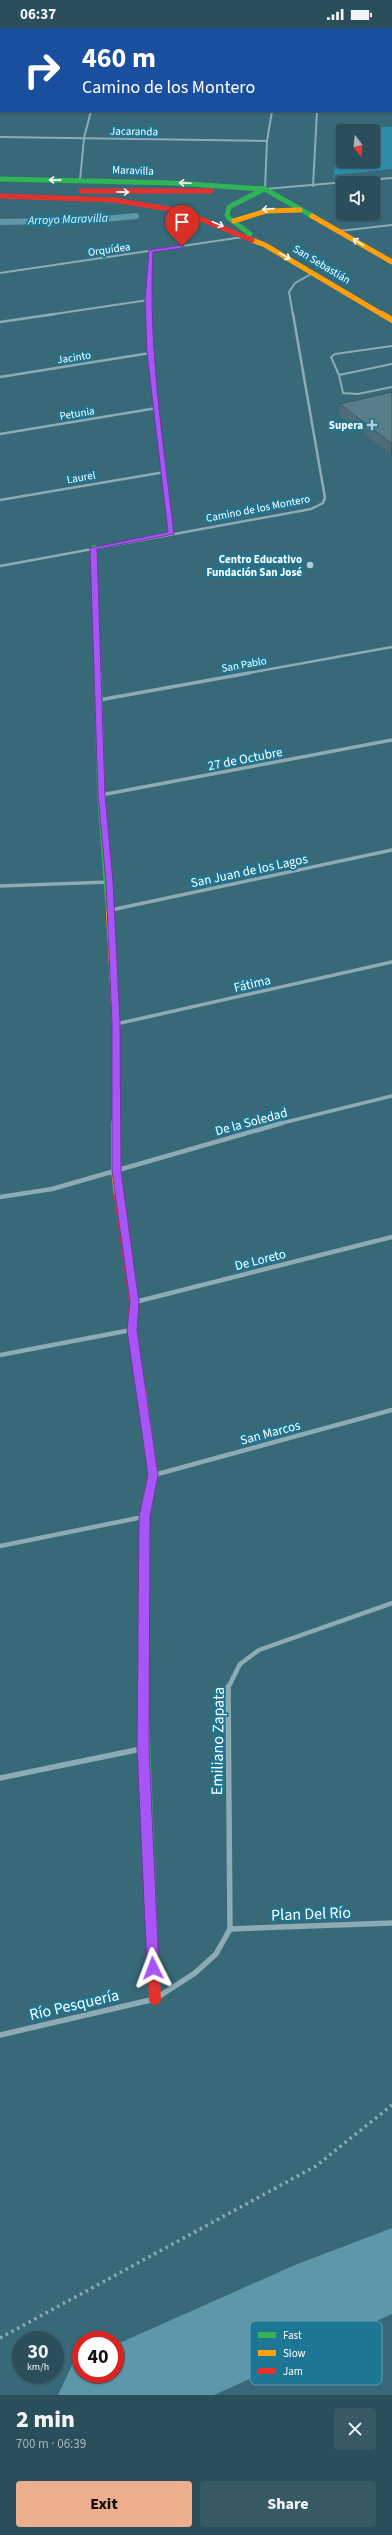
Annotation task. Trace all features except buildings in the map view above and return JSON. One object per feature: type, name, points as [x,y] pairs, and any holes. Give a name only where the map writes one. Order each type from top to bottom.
[{"type":"main road","name":"Maravilla","points":[[0,179],[80,180],[265,188]]},
{"type":"main road","points":[[0,192],[161,193],[265,188],[392,262]]},
{"type":"main road","points":[[265,188],[228,207],[227,215],[265,245]]},
{"type":"main road","points":[[0,196],[114,200],[150,205],[181,211],[241,235]]},
{"type":"main road","points":[[234,221],[245,214],[266,209],[304,211]]},
{"type":"main road","name":"San Sebastián","points":[[241,235],[265,245],[314,272],[392,320]]},
{"type":"main road","points":[[94,548],[101,795],[110,882],[116,1024],[116,1171],[134,1302],[132,1330],[153,1475],[144,1517],[143,1748],[155,1999]]},
{"type":"street","points":[[80,180],[84,138],[91,112]]},
{"type":"street","points":[[272,112],[267,141],[265,188],[313,186],[392,178]]},
{"type":"street","points":[[313,186],[317,112]]},
{"type":"street","name":"Jacaranda","points":[[0,137],[267,141]]},
{"type":"street","points":[[339,231],[392,225]]},
{"type":"street","name":"Orquídea","points":[[0,273],[151,251],[241,235]]},
{"type":"street","points":[[151,251],[148,300],[150,353],[171,534]]},
{"type":"street","name":"Camino de los Montero","points":[[0,566],[311,509],[323,503],[325,498],[289,292],[295,283],[314,272]]},
{"type":"street","points":[[0,322],[148,300]]},
{"type":"street","name":"Jacinto","points":[[0,377],[150,353]]},
{"type":"street","name":"Petunia","points":[[0,434],[157,408]]},
{"type":"street","name":"Laurel","points":[[0,500],[165,472]]},
{"type":"street","name":"San Pablo","points":[[99,700],[392,647]]},
{"type":"street","name":"27 de Octubre","points":[[101,795],[392,740]]},
{"type":"street","name":"San Juan de los Lagos","points":[[110,910],[392,850]]},
{"type":"street","points":[[0,886],[110,882]]},
{"type":"street","name":"Fátima","points":[[116,1024],[392,962]]},
{"type":"street","name":"De la Soledad","points":[[0,1197],[52,1189],[116,1171],[176,1151],[257,1129],[392,1096]]},
{"type":"street","name":"De Loreto","points":[[134,1302],[392,1237]]},
{"type":"street","points":[[0,1355],[132,1330]]},
{"type":"street","name":"San Marcos","points":[[153,1475],[392,1410]]},
{"type":"street","points":[[0,1546],[144,1517]]},
{"type":"street","name":"Emiliano Zapata","points":[[195,1973],[216,1954],[230,1929],[228,1685],[240,1664],[259,1650],[392,1603]]},
{"type":"street","points":[[0,1778],[143,1748]]},
{"type":"street","name":"Plan Del Río","points":[[230,1929],[392,1923]]},
{"type":"street","name":"Río Pesquería","points":[[0,2035],[155,1999],[195,1973]]},
{"type":"lane","points":[[392,346],[335,354],[331,358],[339,375],[343,393],[349,395],[392,387]]},
{"type":"lane","points":[[339,375],[392,364]]},
{"type":"path","points":[[0,2338],[316,2166],[392,2105]]},
{"type":"shaded area","points":[[380,127],[392,127],[392,169],[334,175],[336,155],[336,168],[380,168]]},
{"type":"waterway","name":"Arroyo Maravilla","points":[[0,222],[94,220],[136,216]]},
{"type":"waterway","name":"Río Pesquería","points":[[273,2321],[330,2295],[392,2270]]},
{"type":"waterway","name":"Río Pesquería","points":[[109,2395],[250,2331]]},
{"type":"traffic: fast","points":[[0,179],[174,183],[265,189],[312,216]]},
{"type":"traffic: fast","points":[[250,234],[229,218],[227,215],[229,207],[264,189]]},
{"type":"traffic: fast","points":[[94,548],[101,795],[110,912]]},
{"type":"traffic: fast","points":[[143,1713],[152,1940]]},
{"type":"traffic: slow","points":[[234,221],[258,212],[283,209],[300,210]]},
{"type":"traffic: slow","points":[[312,216],[392,262]]},
{"type":"traffic: slow","points":[[252,240],[265,245],[392,320]]},
{"type":"traffic: slow","points":[[110,912],[116,1024],[116,1171],[119,1196]]},
{"type":"traffic: slow","points":[[141,1389],[153,1475],[144,1517],[144,1550]]},
{"type":"traffic: jam","points":[[81,191],[211,191]]},
{"type":"traffic: jam","points":[[0,196],[114,200],[181,211],[252,240]]},
{"type":"traffic: jam","points":[[119,1196],[134,1302],[132,1330],[141,1389]]},
{"type":"traffic: jam","points":[[143,1713],[144,1550]]},
{"type":"traffic: jam","points":[[152,1940],[155,1999]]},
{"type":"place","name":"Supera","points":[[372,425]]},
{"type":"place","name":"Centro Educativo Fundación San José","points":[[310,565]]},
{"type":"route","points":[[153,1968],[143,1748],[144,1517],[153,1475],[132,1330],[134,1302],[116,1171],[116,1024],[110,882],[101,795],[94,548],[171,534],[150,353],[148,300],[151,251],[182,246]]}]
